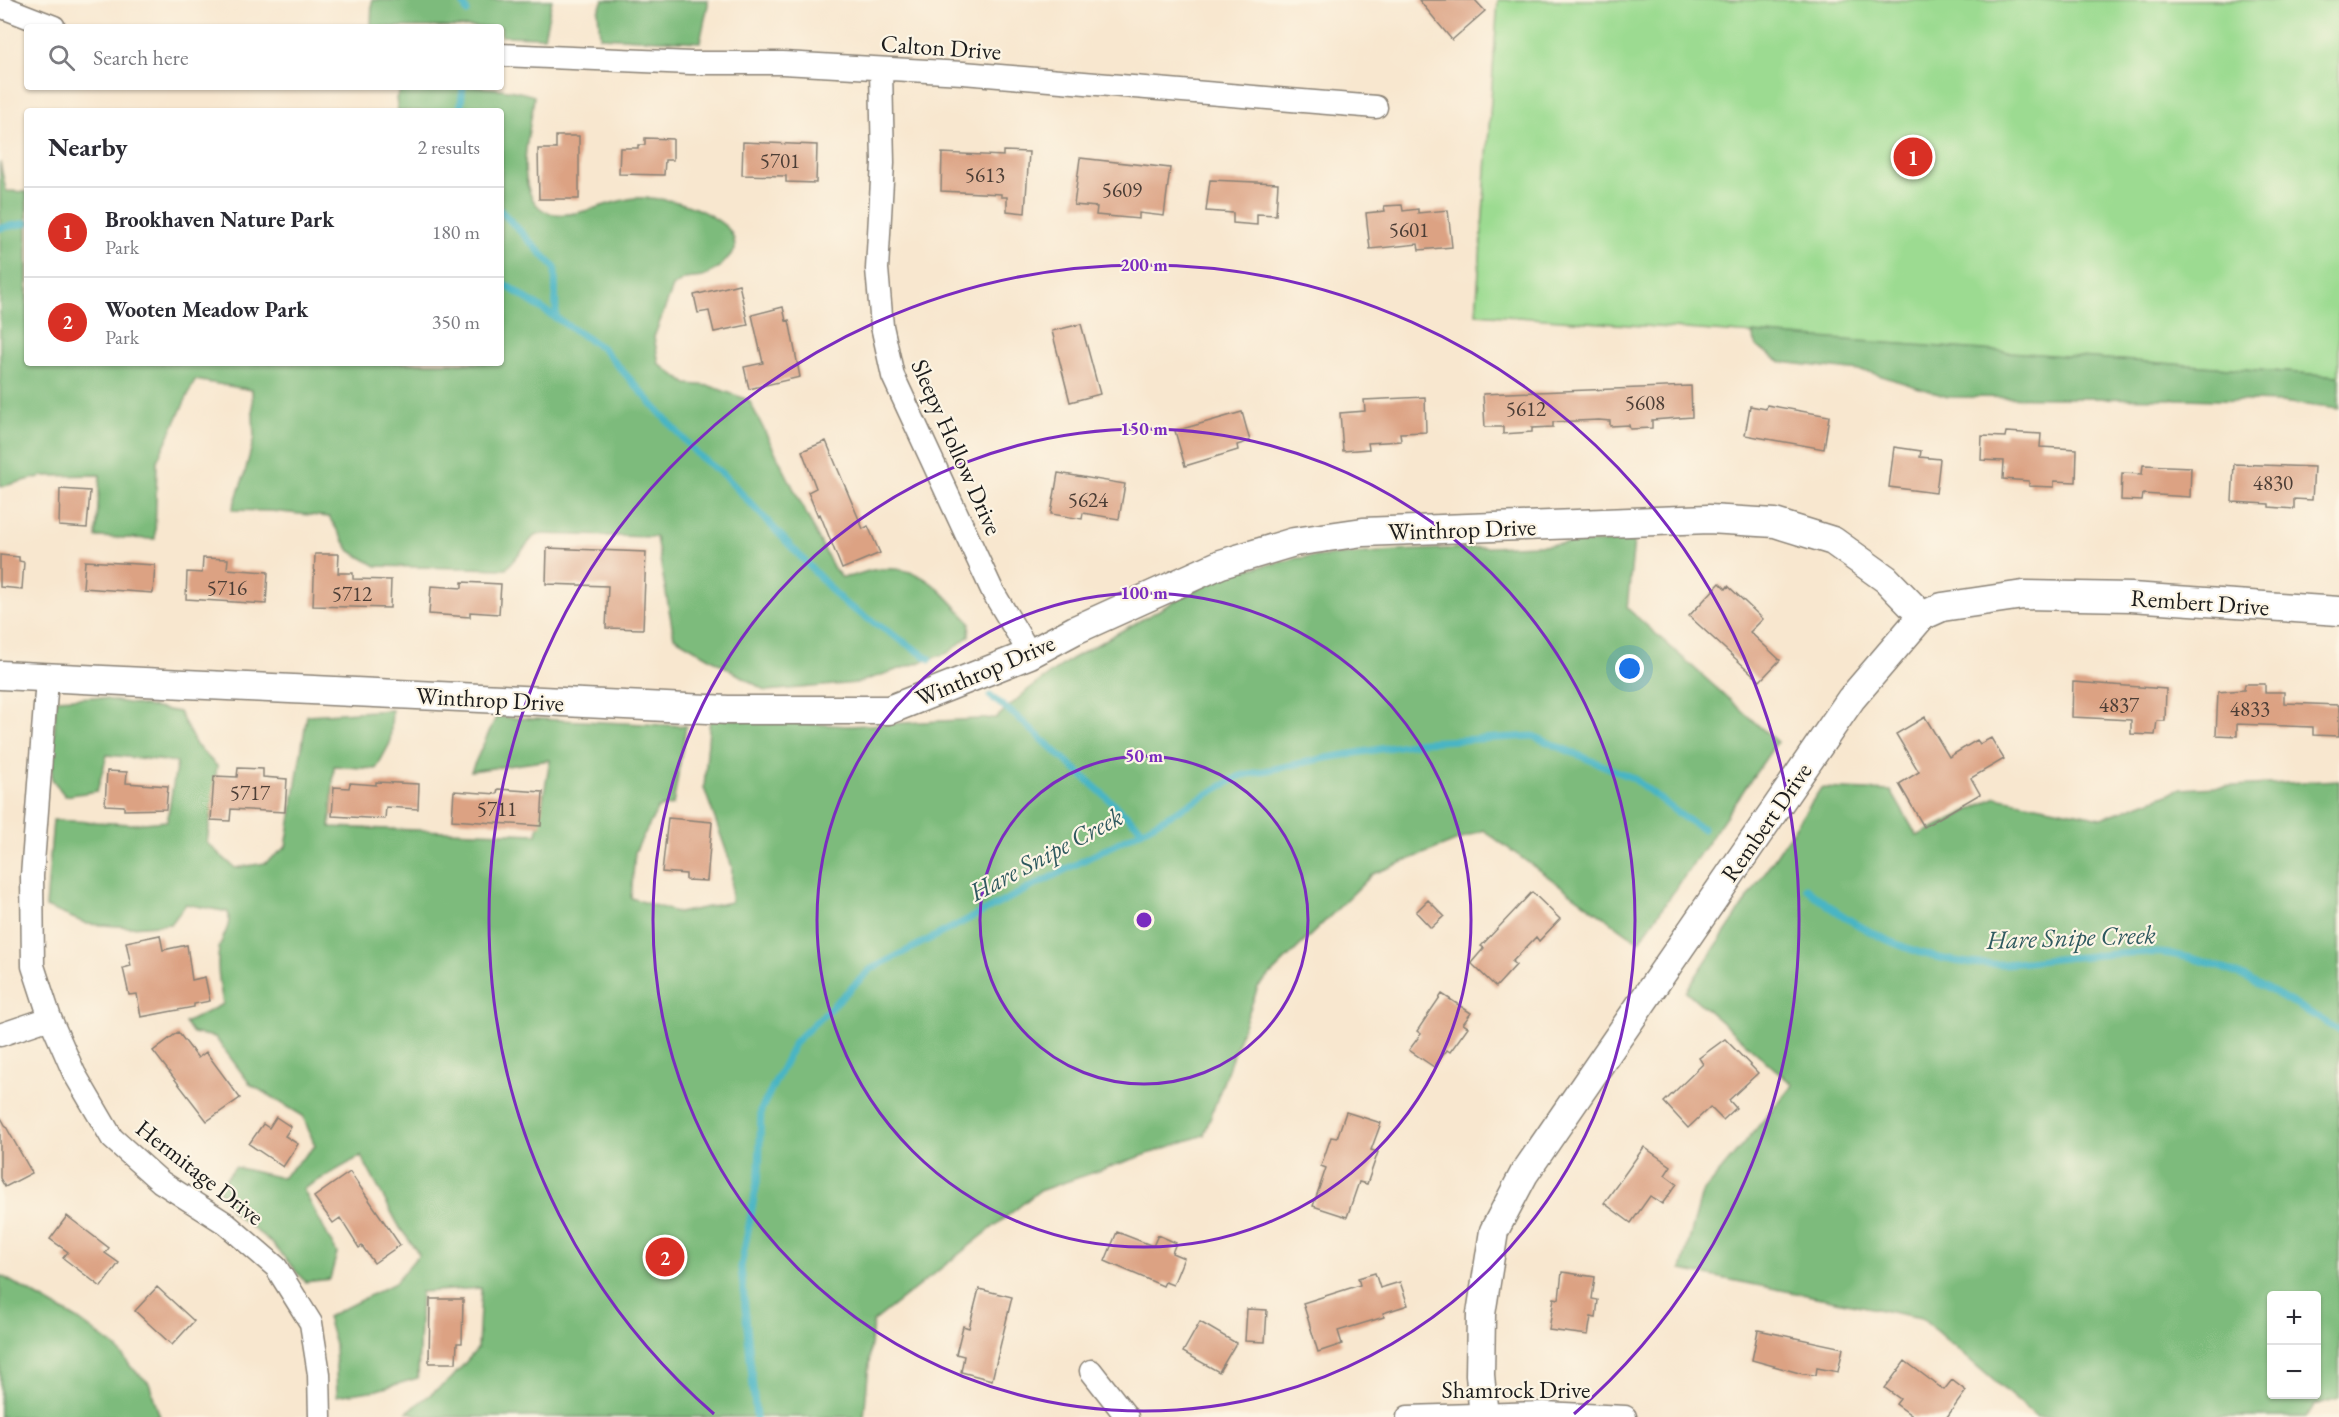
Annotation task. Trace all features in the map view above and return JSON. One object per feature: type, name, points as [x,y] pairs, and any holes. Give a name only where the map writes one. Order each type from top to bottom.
[{"type":"street","points":[[0,6],[46,24]]},
{"type":"street","name":"Calton Drive","points":[[504,55],[691,63],[783,63],[963,73],[1376,107]]},
{"type":"street","name":"Sleepy Hollow Drive","points":[[881,70],[883,164],[877,269],[882,326],[893,376],[993,592],[1030,654]]},
{"type":"street","name":"Winthrop Drive","points":[[0,675],[728,710],[889,710],[1030,654],[1075,630],[1221,564],[1294,542],[1363,532],[1709,519],[1775,524],[1833,541],[1886,579],[1922,616]]},
{"type":"street","name":"Rembert Drive","points":[[1484,1415],[1480,1375],[1481,1314],[1494,1231],[1524,1174],[1851,699],[1922,616],[1942,608],[2023,595],[2131,597],[2339,611]]},
{"type":"street","name":"Hermitage Drive","points":[[47,679],[32,876],[33,966],[50,1018],[74,1073],[112,1138],[161,1182],[225,1223],[276,1267],[311,1323],[319,1374],[320,1417]]},
{"type":"street","points":[[0,1035],[50,1018]]},
{"type":"street","points":[[1091,1371],[1127,1417]]},
{"type":"street","name":"Shamrock Drive","points":[[1408,1417],[1484,1415],[1625,1417]]},
{"type":"green space","points":[[372,0],[552,0],[544,37],[504,36],[504,24],[371,24]]},
{"type":"green space","points":[[603,0],[708,0],[700,42],[600,37],[598,11]]},
{"type":"green space","points":[[1498,0],[2339,0],[2339,376],[1476,314]]},
{"type":"green space","points":[[504,89],[534,96],[525,168],[532,198],[542,209],[555,214],[570,214],[636,198],[656,198],[693,207],[725,226],[731,233],[735,250],[720,267],[703,277],[684,279],[673,287],[654,337],[659,364],[687,384],[710,386],[749,400],[833,567],[841,577],[890,569],[905,570],[918,575],[939,590],[970,622],[969,636],[948,653],[857,683],[766,691],[674,637],[656,537],[536,534],[506,569],[376,566],[350,551],[329,517],[271,511],[232,510],[254,438],[252,390],[195,380],[157,461],[155,539],[96,537],[100,475],[43,476],[0,487],[0,162],[6,191],[24,192],[24,366],[504,366],[504,108],[398,108],[396,98],[401,90]]},
{"type":"green space","points":[[1752,333],[2339,376],[2339,409],[2281,402],[2186,399],[1948,397],[1869,372],[1781,362],[1757,347]]},
{"type":"green space","points":[[1634,541],[1627,608],[1777,742],[1639,942],[1483,830],[1373,874],[1258,987],[1204,1135],[1039,1191],[873,1322],[864,1417],[426,1417],[407,1412],[451,1379],[478,1348],[481,1288],[421,1292],[418,1378],[377,1390],[337,1396],[335,1345],[327,1317],[395,1283],[419,1254],[400,1228],[361,1156],[303,1189],[337,1253],[330,1279],[305,1282],[273,1244],[232,1212],[218,1188],[235,1167],[282,1178],[315,1146],[303,1116],[250,1084],[215,1037],[193,1033],[185,1023],[223,1004],[218,956],[220,944],[228,926],[228,912],[186,904],[171,924],[131,927],[87,924],[46,907],[53,820],[132,824],[167,821],[177,762],[107,755],[97,791],[65,796],[52,779],[56,699],[94,697],[179,712],[196,745],[217,766],[207,843],[235,868],[265,863],[286,847],[307,715],[392,710],[390,743],[376,769],[334,766],[330,827],[537,834],[550,760],[471,771],[496,717],[686,726],[673,805],[658,808],[635,852],[631,898],[679,913],[731,902],[732,867],[704,788],[710,718],[849,726],[996,718],[1029,689],[1071,659],[1222,575],[1298,558],[1395,551]]},
{"type":"green space","points":[[2339,780],[2339,1398],[2316,1405],[2305,1417],[2036,1417],[1921,1318],[1681,1270],[1702,1193],[1793,1085],[1686,991],[1821,788],[1891,791],[1917,836],[1996,797],[2102,818],[2181,789]]},
{"type":"green space","points":[[0,1275],[77,1319],[118,1349],[131,1367],[149,1383],[160,1417],[0,1417]]},
{"type":"building","points":[[1419,0],[1475,0],[1485,11],[1452,40]]},
{"type":"building","points":[[556,136],[579,136],[579,199],[539,199],[538,149],[556,149]]},
{"type":"building","points":[[645,138],[673,139],[673,160],[665,160],[664,175],[619,174],[620,148],[638,148],[638,145],[645,145]]},
{"type":"building","points":[[743,142],[817,145],[816,183],[786,182],[786,176],[742,175]]},
{"type":"building","points":[[1003,151],[1029,152],[1025,213],[1007,211],[1007,197],[1001,197],[1001,194],[941,191],[942,153],[1003,156]]},
{"type":"building","points":[[1080,158],[1170,168],[1164,216],[1139,213],[1139,219],[1096,215],[1097,207],[1074,205]]},
{"type":"building","points":[[1210,180],[1278,183],[1276,215],[1257,214],[1257,225],[1233,223],[1233,213],[1206,211]]},
{"type":"building","points":[[1402,205],[1403,211],[1418,209],[1418,213],[1448,210],[1452,247],[1419,250],[1418,244],[1370,249],[1366,213],[1385,211],[1384,206]]},
{"type":"building","points":[[739,284],[748,325],[714,332],[709,311],[698,313],[694,295]]},
{"type":"building","points":[[783,307],[786,321],[789,320],[800,377],[749,389],[744,367],[763,363],[752,315]]},
{"type":"building","points":[[1081,324],[1100,394],[1070,402],[1052,331]]},
{"type":"building","points":[[1691,386],[1692,417],[1652,420],[1652,428],[1630,429],[1629,425],[1610,426],[1610,421],[1599,420],[1553,422],[1553,427],[1532,428],[1532,432],[1503,434],[1503,427],[1485,427],[1483,394]]},
{"type":"building","points":[[1425,397],[1426,432],[1400,433],[1401,441],[1368,443],[1369,449],[1343,451],[1340,413],[1365,411],[1364,400]]},
{"type":"building","points":[[1767,405],[1829,416],[1824,449],[1745,435],[1750,406],[1766,409]]},
{"type":"building","points":[[1242,412],[1250,441],[1237,445],[1238,450],[1185,466],[1175,431]]},
{"type":"building","points":[[2006,432],[2041,434],[2040,447],[2077,449],[2076,482],[2054,481],[2054,487],[2029,486],[2029,481],[2003,479],[2004,461],[1981,460],[1982,436],[2005,437]]},
{"type":"building","points":[[826,441],[863,529],[868,526],[880,553],[842,569],[820,514],[818,516],[808,492],[816,488],[802,451]]},
{"type":"building","points":[[1894,447],[1921,451],[1920,457],[1940,459],[1936,493],[1889,487]]},
{"type":"building","points":[[2234,464],[2314,467],[2312,500],[2294,499],[2294,509],[2269,507],[2269,504],[2232,502]]},
{"type":"building","points":[[2143,465],[2191,467],[2190,497],[2143,494],[2142,501],[2121,500],[2122,473],[2142,474]]},
{"type":"building","points":[[1058,473],[1125,484],[1119,519],[1083,513],[1082,519],[1051,514]]},
{"type":"building","points":[[60,489],[90,491],[87,528],[59,526]]},
{"type":"building","points":[[547,548],[646,552],[643,629],[606,628],[608,586],[546,584]]},
{"type":"building","points":[[315,554],[339,554],[338,573],[353,573],[353,579],[391,580],[390,608],[313,606]]},
{"type":"building","points":[[0,555],[19,557],[19,561],[24,562],[22,589],[0,587]]},
{"type":"building","points":[[203,558],[228,559],[227,569],[268,572],[266,604],[186,599],[187,572],[202,573]]},
{"type":"building","points":[[85,561],[155,565],[153,593],[83,588]]},
{"type":"building","points":[[462,582],[501,584],[499,614],[470,612],[470,617],[429,614],[431,586],[462,588]]},
{"type":"building","points":[[1720,583],[1726,589],[1728,586],[1763,619],[1750,632],[1780,660],[1760,681],[1689,616]]},
{"type":"building","points":[[2073,682],[2166,689],[2165,721],[2157,721],[2155,735],[2131,734],[2131,720],[2072,717]]},
{"type":"building","points":[[2245,684],[2265,684],[2265,692],[2284,692],[2284,703],[2339,705],[2339,736],[2313,735],[2313,727],[2237,724],[2237,736],[2216,735],[2218,692],[2244,690]]},
{"type":"building","points":[[1925,717],[1949,757],[1977,740],[1980,744],[1991,738],[2004,759],[1971,778],[1980,794],[1924,827],[1899,784],[1919,772],[1896,734]]},
{"type":"building","points":[[238,768],[263,769],[263,777],[287,779],[285,812],[231,809],[230,821],[211,820],[214,776],[237,777]]},
{"type":"building","points":[[107,771],[127,772],[126,783],[168,786],[166,809],[124,810],[124,806],[105,805]]},
{"type":"building","points":[[376,782],[419,784],[418,809],[386,807],[385,819],[332,816],[334,787],[349,788],[350,783],[376,785]]},
{"type":"building","points":[[498,789],[543,792],[541,826],[452,820],[454,791],[497,794]]},
{"type":"building","points":[[668,818],[712,822],[707,881],[686,880],[686,874],[662,872]]},
{"type":"building","points":[[1532,892],[1560,919],[1539,941],[1536,937],[1512,962],[1516,965],[1496,987],[1471,963],[1484,948],[1481,946]]},
{"type":"building","points":[[1428,900],[1444,916],[1431,928],[1416,912]]},
{"type":"building","points":[[160,935],[163,950],[187,945],[192,980],[205,977],[210,1001],[194,1004],[194,1007],[141,1017],[137,994],[129,995],[123,968],[131,966],[126,942]]},
{"type":"building","points":[[1442,994],[1471,1013],[1463,1024],[1468,1027],[1450,1052],[1447,1050],[1434,1067],[1409,1050],[1421,1034],[1417,1031]]},
{"type":"building","points":[[178,1032],[198,1058],[206,1052],[240,1098],[207,1121],[153,1051]]},
{"type":"building","points":[[1725,1039],[1758,1073],[1729,1100],[1736,1108],[1723,1120],[1710,1107],[1688,1128],[1664,1102],[1703,1064],[1699,1058]]},
{"type":"building","points":[[1346,1112],[1381,1123],[1371,1150],[1378,1152],[1367,1184],[1359,1182],[1347,1217],[1313,1206],[1326,1168],[1321,1166],[1331,1137],[1337,1138]]},
{"type":"building","points":[[0,1116],[32,1173],[5,1187],[0,1178]]},
{"type":"building","points":[[276,1117],[291,1127],[285,1136],[298,1144],[283,1167],[249,1144],[263,1124],[269,1128]]},
{"type":"building","points":[[1644,1147],[1671,1166],[1665,1175],[1677,1184],[1662,1204],[1650,1196],[1631,1223],[1604,1203]]},
{"type":"building","points":[[350,1172],[400,1245],[374,1263],[362,1246],[359,1248],[340,1218],[333,1223],[314,1197]]},
{"type":"building","points":[[67,1216],[109,1248],[105,1253],[119,1263],[101,1287],[63,1258],[68,1252],[50,1239]]},
{"type":"building","points":[[1117,1232],[1153,1246],[1158,1235],[1176,1243],[1172,1253],[1184,1258],[1173,1285],[1165,1282],[1163,1286],[1105,1261]]},
{"type":"building","points":[[1562,1272],[1595,1277],[1592,1299],[1598,1300],[1596,1318],[1591,1317],[1588,1335],[1549,1330],[1554,1298],[1559,1299]]},
{"type":"building","points":[[1375,1273],[1380,1288],[1400,1282],[1408,1305],[1383,1313],[1384,1317],[1338,1331],[1342,1344],[1318,1352],[1303,1303],[1360,1285],[1358,1278]]},
{"type":"building","points":[[157,1287],[194,1321],[172,1345],[135,1311]]},
{"type":"building","points":[[979,1289],[1012,1297],[992,1380],[961,1372],[964,1356],[956,1354],[963,1326],[969,1328]]},
{"type":"building","points":[[430,1299],[463,1299],[462,1343],[457,1343],[456,1363],[429,1363]]},
{"type":"building","points":[[1247,1309],[1267,1310],[1265,1342],[1245,1341]]},
{"type":"building","points":[[1200,1322],[1236,1343],[1219,1372],[1183,1352]]},
{"type":"building","points":[[1758,1330],[1843,1348],[1838,1372],[1817,1368],[1816,1375],[1803,1374],[1752,1360]]},
{"type":"building","points":[[1905,1361],[1944,1390],[1952,1380],[1966,1391],[1947,1417],[1914,1417],[1896,1404],[1900,1399],[1885,1388]]},
{"type":"waterway","points":[[462,0],[467,12]]},
{"type":"waterway","points":[[460,108],[463,90]]},
{"type":"waterway","points":[[504,214],[555,268],[556,316]]},
{"type":"waterway","points":[[0,228],[24,224]]},
{"type":"waterway","points":[[504,284],[602,348],[697,454],[726,477],[844,603],[930,659]]},
{"type":"waterway","points":[[990,696],[1016,716],[1143,830]]},
{"type":"waterway","name":"Hare Snipe Creek","points":[[756,1417],[741,1267],[759,1172],[761,1110],[795,1042],[871,969],[1143,830],[1240,776],[1326,758],[1423,742],[1533,736],[1633,778],[1683,817],[1703,829]]},
{"type":"waterway","name":"Hare Snipe Creek","points":[[1806,888],[1848,919],[1871,932],[1895,943],[1945,959],[1997,964],[2118,954],[2170,954],[2215,965],[2237,974],[2339,1030]]},
{"type":"place","name":"Brookhaven Nature Park","points":[[1913,157]]},
{"type":"place","name":"Wooten Meadow Park","points":[[665,1257]]}]
